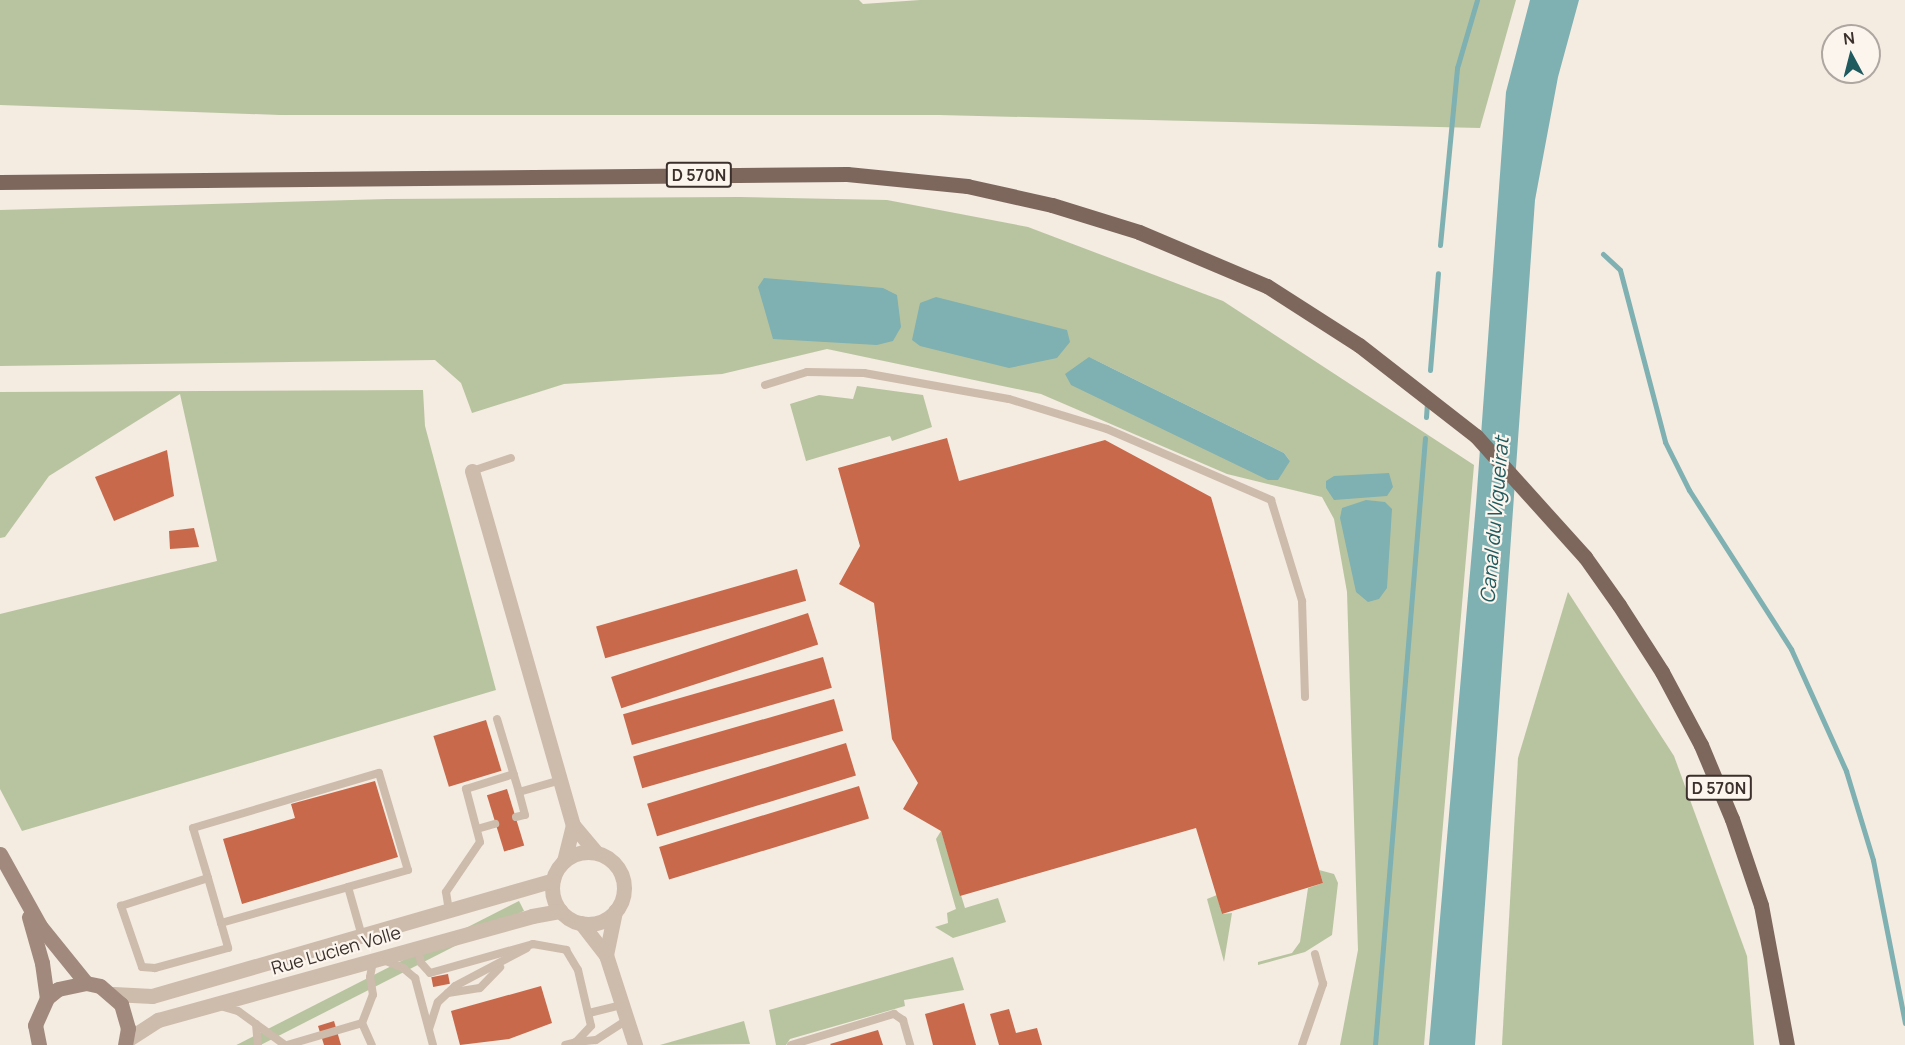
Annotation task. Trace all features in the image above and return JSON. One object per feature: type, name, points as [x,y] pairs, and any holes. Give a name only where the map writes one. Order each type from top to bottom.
[{"type":"main road","name":"D 570N","points":[[2,183],[847,174],[967,186],[1052,206],[1138,232],[1267,286],[1359,345],[1476,436],[1585,557],[1662,672],[1701,745],[1732,819],[1761,905],[1787,1045]]},
{"type":"main road","points":[[0,855],[18,889],[61,956],[86,982],[113,994],[126,1015],[126,1043]]},
{"type":"main road","points":[[18,889],[42,963],[47,998]]},
{"type":"main road","points":[[39,1045],[35,1025],[47,998],[58,989],[86,982]]},
{"type":"street","points":[[472,471],[573,825],[596,852],[608,857],[622,876],[623,895],[615,911],[606,955]]},
{"type":"street","points":[[573,825],[564,861],[553,880],[552,891],[561,911],[581,923],[606,955],[631,1036]]},
{"type":"street","points":[[564,861],[574,855],[596,852]]},
{"type":"street","points":[[113,994],[152,996],[449,912],[553,880]]},
{"type":"street","name":"Rue Lucien Volle","points":[[126,1043],[158,1020],[561,911]]},
{"type":"street","points":[[581,923],[594,923],[615,911]]},
{"type":"lane","points":[[765,385],[807,372],[864,373],[1010,399],[1107,429],[1271,500],[1302,601],[1305,697]]},
{"type":"lane","points":[[472,471],[511,458]]},
{"type":"lane","points":[[497,719],[525,815],[516,817]]},
{"type":"lane","points":[[208,878],[121,906],[142,967],[155,968],[228,948],[222,924],[193,828],[379,773],[408,870],[222,924]]},
{"type":"lane","points":[[449,912],[446,892],[480,843],[466,789],[514,774]]},
{"type":"lane","points":[[519,792],[561,780]]},
{"type":"lane","points":[[477,829],[495,824]]},
{"type":"lane","points":[[348,887],[362,937]]},
{"type":"lane","points":[[429,1029],[438,1002],[448,993],[473,974],[502,963],[533,944]]},
{"type":"lane","points":[[418,948],[421,963],[430,973],[533,944],[566,950],[578,970],[591,1026],[576,1042]]},
{"type":"lane","points":[[1302,1045],[1323,984],[1315,954]]},
{"type":"lane","points":[[372,1045],[362,1023],[373,995],[370,976],[376,960],[403,968],[415,978],[433,1045]]},
{"type":"lane","points":[[448,993],[480,988],[502,963]]},
{"type":"lane","points":[[215,1004],[238,1011],[286,1045],[362,1023]]},
{"type":"lane","points":[[588,1013],[622,1005]]},
{"type":"lane","points":[[791,1045],[894,1014],[903,1020],[910,1045]]},
{"type":"lane","points":[[256,1024],[258,1045]]},
{"type":"lane","points":[[565,1045],[631,1036]]},
{"type":"green space","points":[[0,0],[859,0],[863,4],[920,0],[1516,0],[1480,128],[939,115],[280,115],[0,105]]},
{"type":"green space","points":[[740,197],[887,200],[1028,227],[1223,301],[1474,465],[1424,1045],[1340,1045],[1358,950],[1347,592],[1334,519],[1322,497],[1227,474],[1041,394],[827,349],[722,374],[564,384],[472,413],[461,383],[435,360],[0,366],[0,210],[387,199]],"holes":[[[1089,357],[1284,453],[1290,461]]]},
{"type":"green space","points":[[857,386],[923,395],[932,427],[892,441],[890,436],[806,461],[790,404],[819,395],[853,399]]},
{"type":"green space","points":[[423,390],[425,426],[496,690],[22,831],[0,789],[0,614],[217,561],[180,394],[49,476],[5,537],[0,538],[0,392]]},
{"type":"green space","points":[[1568,592],[1674,756],[1747,956],[1754,1045],[1502,1045],[1518,758]]},
{"type":"green space","points":[[941,831],[965,908],[998,898],[1006,922],[953,938],[935,927],[948,923],[947,913],[956,909],[936,839]]},
{"type":"green space","points":[[1319,870],[1334,874],[1338,883],[1332,935],[1305,952],[1258,965],[1258,962],[1292,953],[1300,942],[1308,888],[1323,883]]},
{"type":"green space","points":[[1217,895],[1222,914],[1232,913],[1224,962],[1207,899]]},
{"type":"green space","points":[[519,901],[524,911],[261,1045],[236,1045]]},
{"type":"green space","points":[[953,957],[964,990],[904,1000],[905,1006],[790,1039],[786,1045],[776,1045],[769,1010]]},
{"type":"green space","points":[[744,1021],[750,1044],[660,1045]]},
{"type":"water","name":"Canal du Vigueirat","points":[[1530,0],[1579,0],[1558,77],[1535,200],[1475,1045],[1429,1045],[1476,504],[1506,92]]},
{"type":"water","points":[[764,278],[883,288],[897,295],[901,327],[893,341],[877,345],[773,339],[758,287]]},
{"type":"water","points":[[936,297],[1067,330],[1070,342],[1057,358],[1009,368],[920,346],[912,340],[920,303]]},
{"type":"water","points":[[1089,357],[1284,453],[1290,461],[1278,480],[1268,480],[1071,385],[1065,374]]},
{"type":"water","points":[[1389,473],[1393,487],[1387,496],[1334,500],[1326,488],[1326,481],[1334,476]]},
{"type":"water","points":[[1366,500],[1385,502],[1392,509],[1387,588],[1379,599],[1368,602],[1356,592],[1340,518],[1342,508]]},
{"type":"building","points":[[947,438],[959,481],[1105,440],[1211,497],[1323,883],[1222,914],[1196,828],[960,896],[941,831],[903,809],[918,783],[892,739],[874,603],[839,584],[860,546],[838,468]]},
{"type":"building","points":[[167,450],[174,496],[114,521],[95,477]]},
{"type":"building","points":[[194,528],[199,547],[170,549],[169,531]]},
{"type":"building","points":[[797,569],[806,601],[605,658],[596,627]]},
{"type":"building","points":[[808,613],[818,644],[621,708],[611,677]]},
{"type":"building","points":[[823,657],[832,688],[632,745],[623,714]]},
{"type":"building","points":[[834,699],[843,731],[642,788],[633,757]]},
{"type":"building","points":[[486,720],[501,771],[449,787],[433,736]]},
{"type":"building","points":[[846,743],[856,776],[657,836],[647,804]]},
{"type":"building","points":[[375,781],[398,857],[242,904],[223,839],[295,818],[291,804]]},
{"type":"building","points":[[859,786],[869,819],[669,880],[659,847]]},
{"type":"building","points":[[507,789],[524,845],[504,852],[487,795]]},
{"type":"building","points":[[448,974],[450,984],[433,987],[431,977]]},
{"type":"building","points":[[541,986],[552,1023],[509,1039],[460,1045],[451,1011]]},
{"type":"building","points":[[964,1003],[976,1045],[933,1045],[925,1014]]},
{"type":"building","points":[[1009,1009],[1016,1033],[1037,1028],[1042,1045],[999,1045],[990,1014]]},
{"type":"building","points":[[334,1021],[341,1045],[324,1045],[318,1026]]},
{"type":"building","points":[[878,1030],[883,1045],[830,1044]]},
{"type":"waterway","points":[[1440,245],[1457,68],[1477,0]]},
{"type":"waterway","points":[[1603,254],[1620,270],[1665,442],[1689,490],[1791,649],[1846,771],[1873,860],[1905,1023]]},
{"type":"waterway","points":[[1430,370],[1438,273]]},
{"type":"waterway","points":[[1426,417],[1427,401]]},
{"type":"waterway","points":[[1375,1045],[1425,438]]}]
